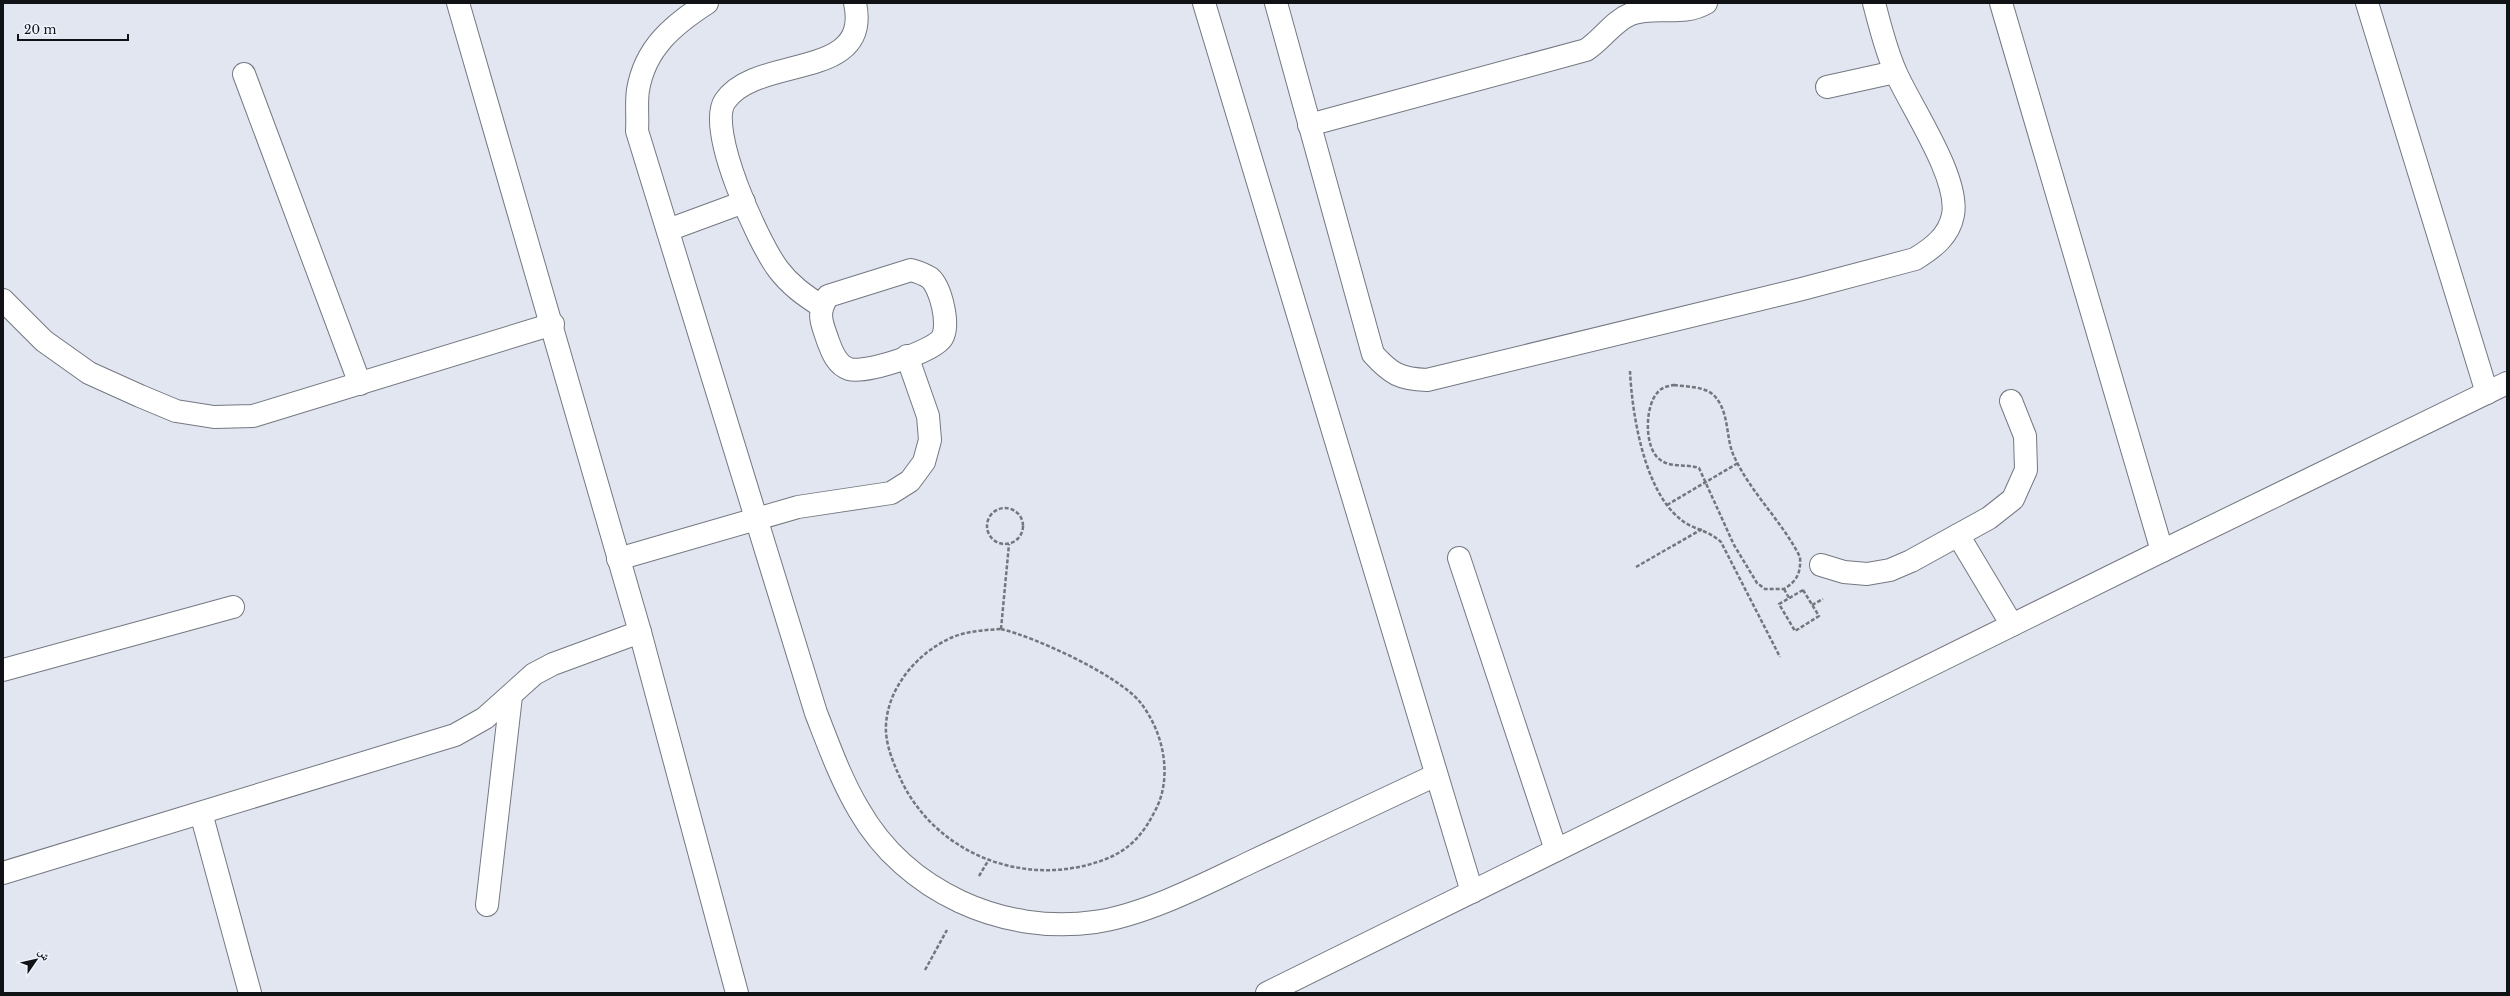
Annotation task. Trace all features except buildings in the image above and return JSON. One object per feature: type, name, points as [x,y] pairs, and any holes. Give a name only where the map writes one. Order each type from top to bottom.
[{"type":"street","points":[[458,3],[553,324],[618,559],[640,632],[737,993]]},
{"type":"street","points":[[707,3],[676,23],[651,53],[638,90],[637,131],[816,713],[835,762],[859,811],[893,856],[936,890],[986,913],[1040,924],[1096,922],[1149,907],[1194,889],[1436,775]]},
{"type":"street","points":[[821,306],[796,290],[779,270],[761,243],[744,202],[721,134],[720,116],[725,100],[741,87],[759,78],[836,54],[848,45],[855,34],[858,20],[855,3]]},
{"type":"street","points":[[1204,3],[1472,892]]},
{"type":"street","points":[[1276,3],[1373,354],[1387,370],[1406,379],[1428,380],[1802,289],[1915,259],[1930,250],[1948,232],[1954,214],[1952,192],[1940,158],[1895,72],[1874,3]]},
{"type":"street","points":[[1309,125],[1586,50],[1597,44],[1617,23],[1630,14],[1646,10],[1679,12],[1697,8],[1706,3]]},
{"type":"street","points":[[2001,3],[2162,551]]},
{"type":"street","points":[[2367,3],[2487,393]]},
{"type":"street","points":[[1826,87],[1895,72]]},
{"type":"street","points":[[244,74],[360,384]]},
{"type":"street","points":[[668,230],[744,202]]},
{"type":"street","points":[[911,270],[922,273],[931,279],[937,288],[946,329],[942,338],[934,345],[870,369],[859,371],[848,369],[838,362],[833,353],[820,318],[821,306],[828,296],[838,291],[911,270]]},
{"type":"street","points":[[3,300],[44,341],[89,373],[176,411],[214,417],[253,416],[553,324]]},
{"type":"street","points":[[618,559],[817,503],[891,493],[910,481],[924,462],[930,440],[928,416],[907,356]]},
{"type":"street","points":[[1267,993],[2162,551],[2507,383]]},
{"type":"street","points":[[1821,564],[1844,572],[1867,574],[1890,570],[1911,561],[1989,518],[2013,500],[2026,470],[2025,436],[2011,401]]},
{"type":"street","points":[[1958,535],[2012,626]]},
{"type":"street","points":[[1459,558],[1556,850]]},
{"type":"street","points":[[3,670],[233,608]]},
{"type":"street","points":[[3,873],[455,735],[484,718],[511,696],[534,674],[554,664],[640,632]]},
{"type":"street","points":[[487,905],[511,696]]},
{"type":"street","points":[[201,813],[250,993]]},
{"type":"path","points":[[1630,371],[1631,398],[1637,432],[1653,478],[1667,505],[1680,520],[1691,526],[1702,529],[1721,542],[1780,657]]},
{"type":"path","points":[[1674,385],[1705,389],[1717,399],[1726,423],[1730,445],[1738,463],[1800,557],[1801,567],[1798,576],[1784,589],[1765,589],[1757,583],[1734,545],[1707,481],[1699,468],[1665,463],[1652,449],[1650,440],[1650,405],[1662,388],[1674,385]]},
{"type":"path","points":[[1667,505],[1738,463]]},
{"type":"path","points":[[1006,507],[1014,510],[1021,516],[1024,524],[1022,533],[1017,540],[1009,544],[1000,543],[992,538],[988,531],[988,522],[991,514],[998,509],[1006,507]]},
{"type":"path","points":[[1636,567],[1702,529]]},
{"type":"path","points":[[1001,628],[1009,544]]},
{"type":"path","points":[[1784,589],[1789,598]]},
{"type":"path","points":[[1803,590],[1819,616],[1796,630],[1779,604],[1789,598],[1803,590]]},
{"type":"path","points":[[1001,628],[1027,635],[1112,679],[1139,701],[1158,731],[1165,765],[1161,800],[1145,831],[1120,853],[1088,866],[1055,871],[1021,870],[988,861],[957,846],[931,823],[909,796],[894,765],[886,731],[891,701],[905,674],[927,652],[953,637],[983,630],[1001,628]]}]
